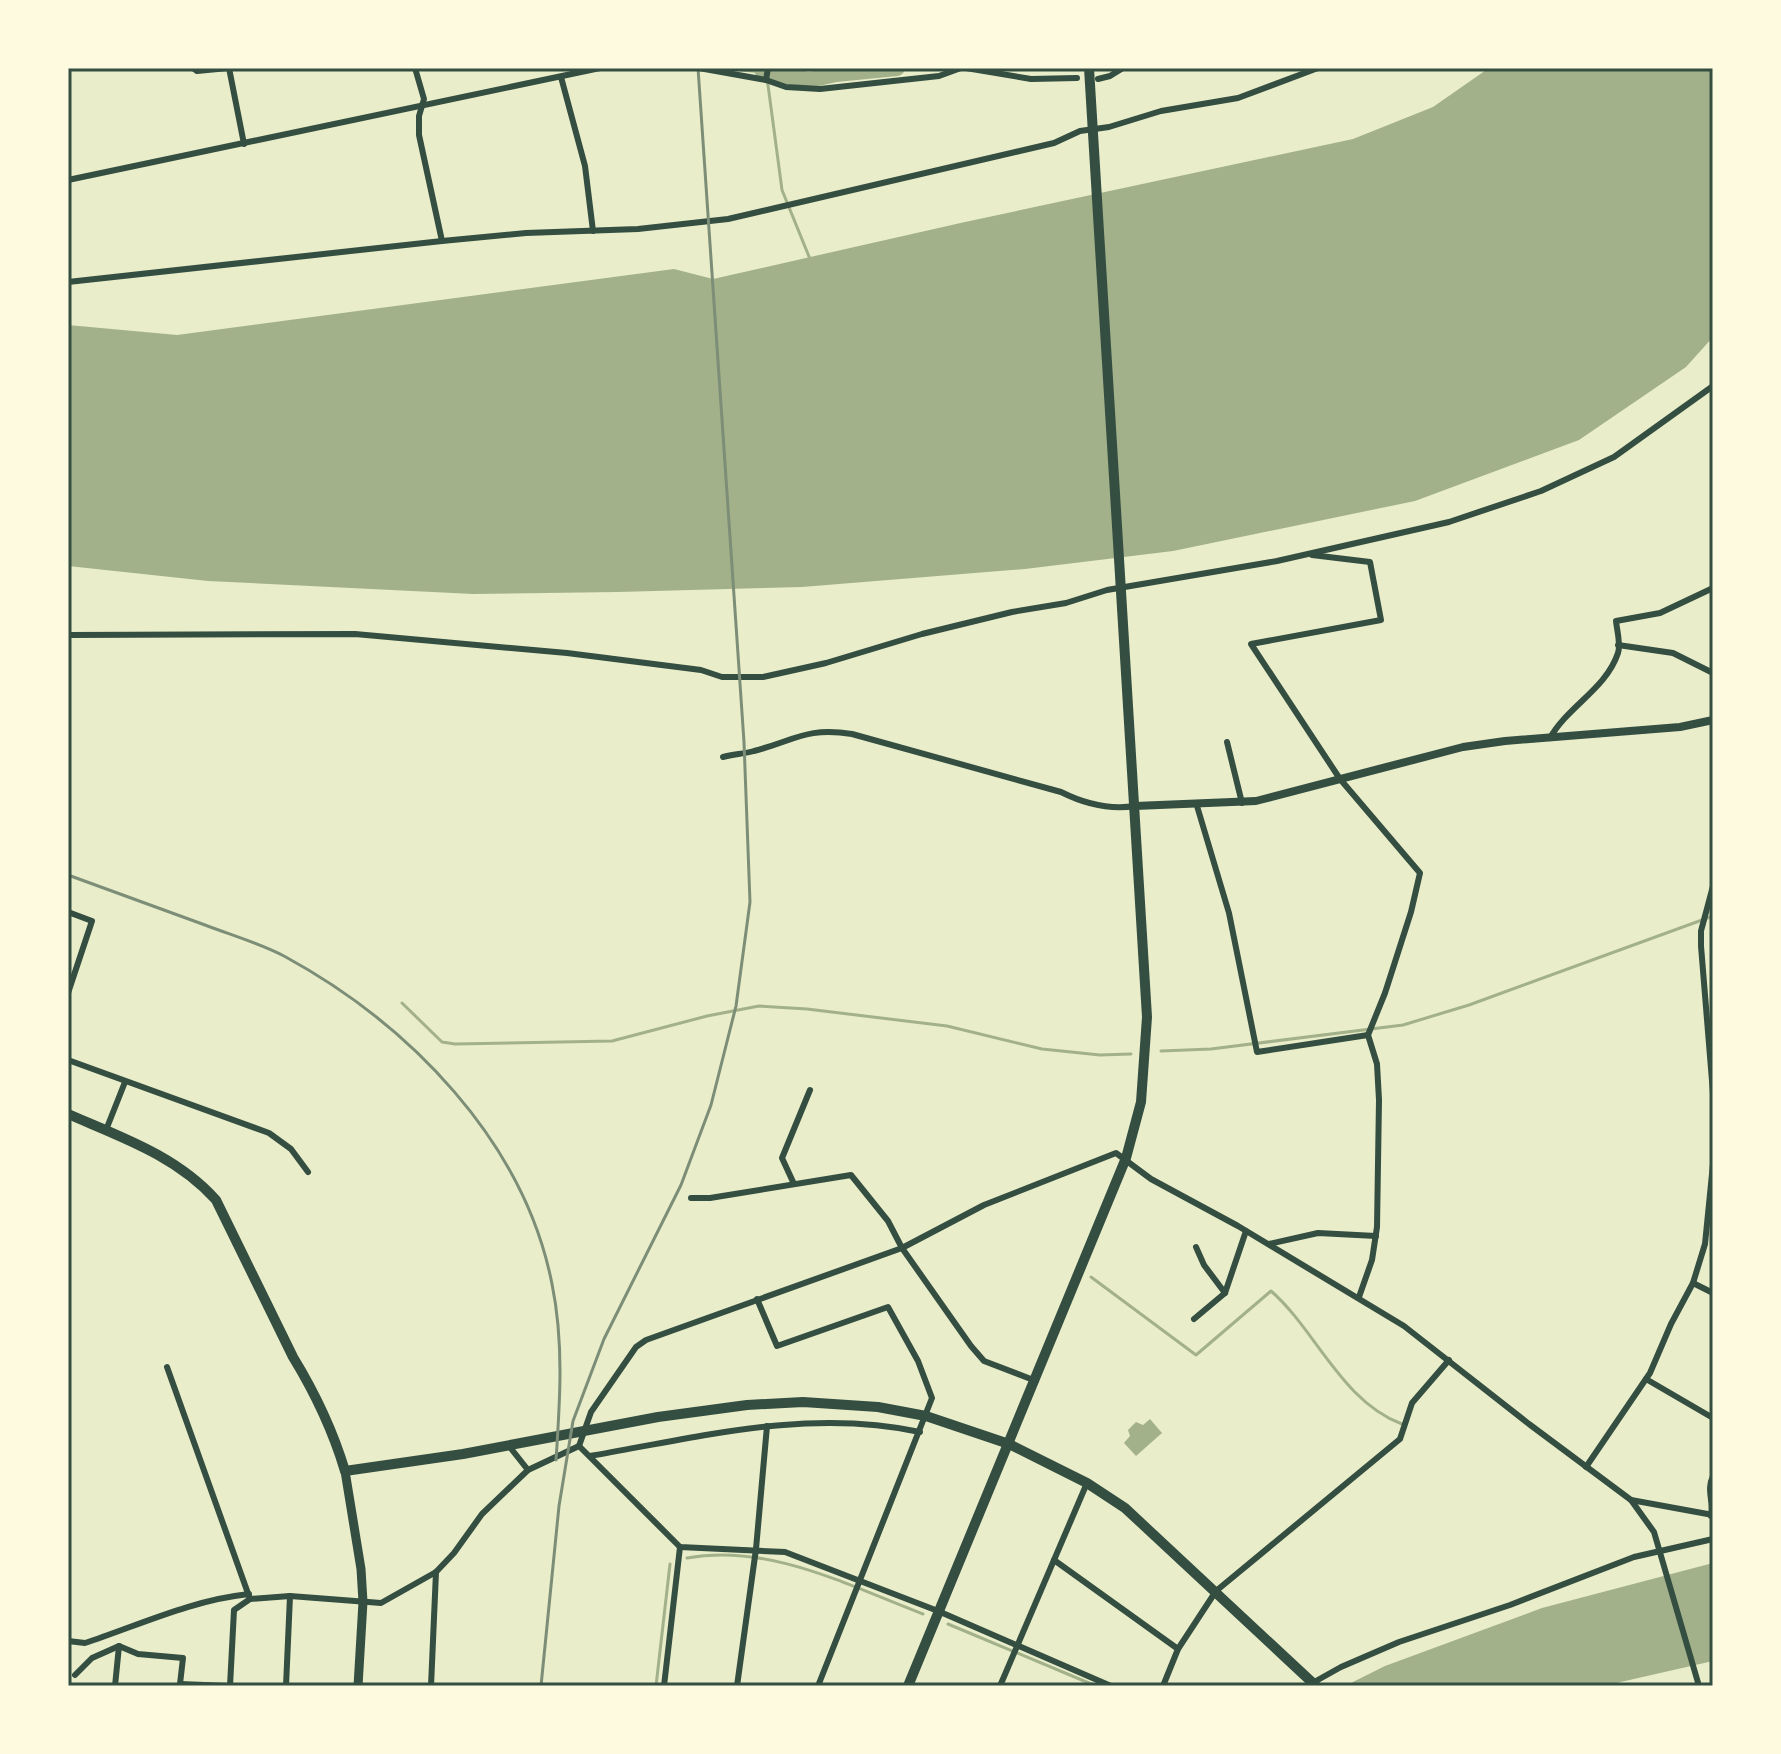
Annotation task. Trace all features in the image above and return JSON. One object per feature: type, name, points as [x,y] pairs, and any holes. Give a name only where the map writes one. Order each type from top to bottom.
[{"type":"highway","points":[[908,1686],[1126,1158],[1141,1102],[1147,1017],[1089,68]]},
{"type":"highway","points":[[68,1114],[168,1159],[199,1180],[216,1200],[307,1380],[336,1441],[345,1471],[747,1405],[803,1402],[878,1407],[926,1416],[1009,1444],[1087,1483],[1125,1508],[1312,1685]]},
{"type":"main road","points":[[1135,806],[1242,803],[1463,747],[1665,728],[1713,720]]},
{"type":"main road","points":[[345,1471],[361,1569],[363,1602],[358,1686]]},
{"type":"street","points":[[193,68],[197,71],[228,68],[244,144]]},
{"type":"street","points":[[415,68],[424,99],[419,116],[419,135],[442,241]]},
{"type":"street","points":[[68,180],[600,68]]},
{"type":"street","points":[[699,68],[766,80],[786,87],[820,89],[925,78],[964,68],[1031,79],[1077,78]]},
{"type":"street","points":[[766,80],[768,68]]},
{"type":"street","points":[[1098,79],[1123,68]]},
{"type":"street","points":[[68,282],[91,282],[442,241],[728,219],[1054,143],[1161,111],[1238,98],[1318,68]]},
{"type":"street","points":[[561,77],[585,166],[593,231]]},
{"type":"street","points":[[68,635],[355,634],[567,653],[701,670],[722,677],[763,677],[826,663],[997,615],[1066,603],[1107,590],[1305,555],[1449,522],[1541,491],[1614,457],[1713,386]]},
{"type":"street","points":[[1305,555],[1370,562],[1381,620],[1251,644],[1340,779],[1420,873],[1411,912],[1368,1035],[1377,1064],[1379,1100],[1376,1236],[1372,1260],[1359,1297]]},
{"type":"street","points":[[1550,738],[1559,722],[1589,695],[1609,670],[1619,650],[1616,621],[1660,613],[1713,588]]},
{"type":"street","points":[[1618,645],[1673,653],[1713,673]]},
{"type":"street","points":[[723,757],[760,749],[799,734],[833,731],[1061,792],[1080,802],[1116,809],[1135,806]]},
{"type":"street","points":[[1227,742],[1242,803]]},
{"type":"street","points":[[1197,806],[1229,913],[1257,1052],[1368,1035]]},
{"type":"street","points":[[1713,886],[1701,931],[1710,1010],[1713,1093]]},
{"type":"street","points":[[68,912],[92,921],[68,993]]},
{"type":"street","points":[[68,1060],[269,1133],[291,1149],[308,1172]]},
{"type":"street","points":[[106,1130],[125,1082]]},
{"type":"street","points":[[794,1184],[782,1158],[810,1090]]},
{"type":"street","points":[[68,1641],[85,1643],[224,1596],[290,1596],[381,1603],[436,1572],[482,1514],[528,1470],[579,1446],[591,1412],[636,1347],[658,1334],[902,1248],[984,1205],[1116,1153],[1151,1179],[1246,1231],[1404,1326],[1631,1500],[1654,1532],[1699,1686]]},
{"type":"street","points":[[1586,1467],[1646,1379],[1693,1283],[1705,1244],[1713,1164]]},
{"type":"street","points":[[691,1198],[710,1198],[851,1175],[888,1221],[902,1248],[984,1361],[1036,1381]]},
{"type":"street","points":[[1194,1319],[1225,1293],[1246,1231]]},
{"type":"street","points":[[1267,1244],[1318,1233],[1376,1236]]},
{"type":"street","points":[[1196,1247],[1204,1265],[1225,1293]]},
{"type":"street","points":[[1693,1283],[1713,1293]]},
{"type":"street","points":[[757,1299],[777,1346],[888,1307],[918,1361],[932,1398],[818,1686]]},
{"type":"street","points":[[1163,1686],[1178,1649],[1216,1591],[1400,1439],[1412,1403],[1449,1360]]},
{"type":"street","points":[[167,1367],[250,1596]]},
{"type":"street","points":[[1646,1379],[1713,1418]]},
{"type":"street","points":[[590,1456],[767,1426],[863,1423],[920,1432]]},
{"type":"street","points":[[737,1686],[756,1549],[767,1426]]},
{"type":"street","points":[[509,1446],[528,1470]]},
{"type":"street","points":[[579,1446],[680,1547],[785,1552],[938,1611],[1111,1686]]},
{"type":"street","points":[[1631,1500],[1712,1515],[1708,1486],[1713,1476]]},
{"type":"street","points":[[1000,1686],[1087,1483]]},
{"type":"street","points":[[1312,1685],[1341,1667],[1399,1642],[1551,1590],[1634,1557],[1662,1555],[1713,1539]]},
{"type":"street","points":[[664,1686],[680,1547]]},
{"type":"street","points":[[1054,1560],[1178,1649]]},
{"type":"street","points":[[431,1686],[436,1572]]},
{"type":"street","points":[[75,1675],[92,1658],[119,1646],[138,1654],[183,1658],[180,1685],[230,1686],[234,1610],[250,1596]]},
{"type":"street","points":[[286,1686],[290,1596]]},
{"type":"street","points":[[115,1686],[119,1646]]},
{"type":"shaded area","points":[[1489,68],[1713,68],[1713,337],[1686,367],[1579,440],[1415,501],[1173,551],[1025,569],[802,587],[473,594],[208,581],[68,566],[68,325],[177,335],[674,269],[713,279],[1353,139],[1433,107]]},
{"type":"shaded area","points":[[1150,1419],[1162,1433],[1136,1456],[1124,1443],[1130,1436],[1128,1430],[1136,1422],[1143,1425]]},
{"type":"shaded area","points":[[1713,1563],[1713,1661],[1603,1686],[1345,1686],[1385,1666],[1542,1608]]},
{"type":"waterway","points":[[722,68],[763,72],[768,85],[782,190],[810,259]]},
{"type":"waterway","points":[[763,72],[809,80],[897,68]]},
{"type":"waterway","points":[[1161,1051],[1211,1049],[1403,1025],[1469,1005],[1713,916]]},
{"type":"waterway","points":[[402,1003],[442,1042],[455,1044],[612,1041],[759,1006],[947,1026],[1042,1049],[1100,1055],[1131,1054]]},
{"type":"waterway","points":[[1091,1277],[1196,1355],[1271,1291],[1362,1399],[1381,1414],[1402,1424]]},
{"type":"waterway","points":[[687,1558],[748,1556],[778,1562],[837,1580],[923,1614]]},
{"type":"waterway","points":[[656,1686],[670,1564]]},
{"type":"waterway","points":[[948,1624],[1096,1686]]},
{"type":"railway","points":[[541,1686],[559,1506],[573,1421],[604,1339],[681,1185],[711,1105],[736,1006],[750,902],[744,742],[698,68]]},
{"type":"railway","points":[[68,875],[284,956],[375,1016],[416,1052],[454,1092],[488,1135],[516,1182],[538,1232],[552,1284],[560,1350],[556,1460]]}]
